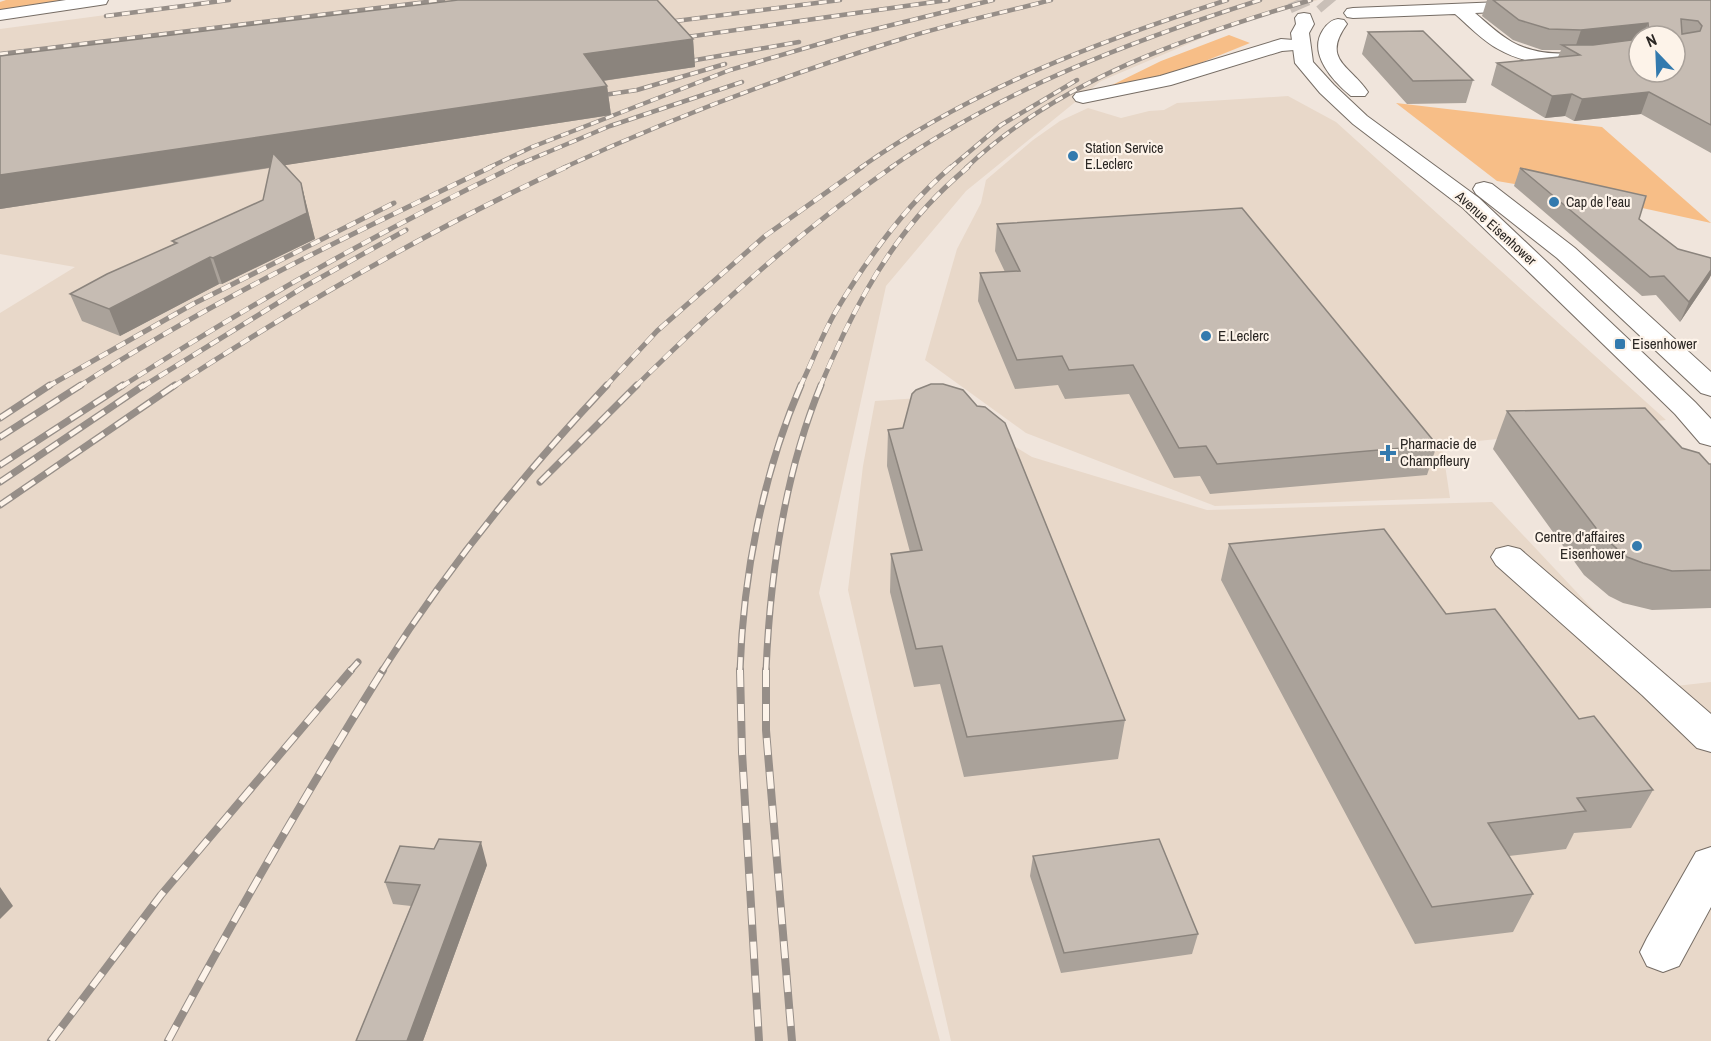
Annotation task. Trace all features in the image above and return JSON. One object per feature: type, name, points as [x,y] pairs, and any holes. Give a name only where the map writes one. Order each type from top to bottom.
[{"type":"main road","points":[[0,15],[100,0]]},
{"type":"main road","points":[[64,5],[117,0]]},
{"type":"main road","points":[[1343,15],[1543,5]]},
{"type":"main road","points":[[1458,8],[1505,46],[1535,57],[1555,59],[1627,52]]},
{"type":"main road","name":"Avenue Eisenhower","points":[[1343,15],[1311,12],[1300,33],[1304,63],[1327,90],[1360,120],[1471,203],[1685,408],[1711,437]]},
{"type":"main road","name":"Avenue Eisenhower","points":[[1343,15],[1331,29],[1327,39],[1334,69],[1346,82],[1566,253],[1707,378]]},
{"type":"main road","points":[[1083,97],[1164,81],[1281,45],[1301,45]]},
{"type":"main road","points":[[1508,557],[1711,737]]},
{"type":"main road","points":[[1663,952],[1711,865]]},
{"type":"shaded area","points":[[6,0],[76,0],[0,11],[0,2]]},
{"type":"shaded area","points":[[219,0],[1318,0],[1228,27],[1101,81],[966,191],[886,286],[819,593],[940,1041],[0,1041],[0,313],[75,267],[0,254],[0,29]]},
{"type":"shaded area","points":[[1229,35],[1250,43],[1183,70],[1102,90],[1161,61]]},
{"type":"shaded area","points":[[1288,96],[1336,122],[1666,420],[1442,445],[1450,498],[1215,506],[1026,433],[925,360],[957,249],[981,203],[986,180],[1033,140],[1060,121],[1088,108],[1121,118],[1164,110],[1177,103]]},
{"type":"shaded area","points":[[1396,103],[1602,127],[1711,223],[1601,199],[1497,181]]},
{"type":"shaded area","points":[[934,397],[1032,457],[1207,510],[1492,502],[1617,635],[1676,686],[1711,682],[1711,1041],[951,1041],[848,590],[863,466],[875,401]]},
{"type":"building","points":[[458,0],[657,0],[693,39],[584,54],[607,86],[0,175],[0,56]]},
{"type":"building","points":[[1493,0],[1711,0],[1711,125],[1649,92],[1582,99],[1572,94],[1552,96],[1497,63],[1580,55],[1562,45],[1593,45],[1627,41],[1627,84],[1687,84],[1687,33],[1700,31],[1702,26],[1698,21],[1681,19],[1681,24],[1648,23],[1581,30],[1549,29],[1519,20]]},
{"type":"building","points":[[1423,31],[1473,80],[1413,81],[1368,32]]},
{"type":"building","points":[[273,153],[301,183],[307,213],[213,258],[210,257],[109,309],[70,294],[107,274],[177,243],[172,241],[263,200]]},
{"type":"building","points":[[1520,168],[1646,196],[1639,219],[1678,249],[1711,258],[1711,270],[1689,302],[1664,276],[1650,277]]},
{"type":"building","points":[[1242,208],[1437,445],[1217,464],[1206,446],[1179,448],[1133,365],[1069,370],[1062,356],[1017,360],[980,273],[1020,271],[997,224]]},
{"type":"building","points":[[931,384],[943,384],[963,390],[977,406],[985,407],[1005,423],[1125,720],[967,737],[942,646],[916,649],[891,554],[922,550],[888,430],[903,428],[912,394]]},
{"type":"building","points":[[1645,408],[1682,448],[1699,453],[1711,464],[1711,570],[1672,571],[1627,557],[1602,536],[1507,411]]},
{"type":"building","points":[[1384,529],[1446,614],[1495,609],[1579,719],[1594,716],[1653,790],[1577,798],[1586,811],[1488,823],[1533,894],[1432,907],[1229,544]]},
{"type":"building","points":[[439,839],[481,842],[407,1041],[356,1041],[420,885],[385,882],[400,846],[434,849]]},
{"type":"building","points":[[1159,839],[1198,934],[1064,953],[1033,856]]},
{"type":"tunnel","points":[[1297,0],[1301,9]]},
{"type":"tunnel","points":[[1324,0],[1329,6]]},
{"type":"railway","points":[[106,16],[229,0]]},
{"type":"railway","points":[[0,54],[443,0]]},
{"type":"railway","points":[[660,23],[840,0]]},
{"type":"railway","points":[[673,39],[948,0]]},
{"type":"railway","points":[[488,168],[532,147],[730,70],[847,36],[993,0]]},
{"type":"railway","points":[[563,168],[689,114],[818,66],[923,33],[1051,0]]},
{"type":"railway","points":[[860,168],[902,140],[991,91],[1084,51],[1227,0]]},
{"type":"railway","points":[[890,168],[932,140],[976,115],[1068,70],[1163,33],[1260,0]]},
{"type":"railway","points":[[966,168],[1042,109],[1084,85],[1173,46],[1311,0]]},
{"type":"railway","points":[[690,61],[799,42]]},
{"type":"railway","points":[[597,96],[637,90],[725,64]]},
{"type":"railway","points":[[950,168],[1001,125],[1077,80]]},
{"type":"railway","points":[[510,168],[610,126],[742,82]]},
{"type":"railway","points":[[78,387],[178,326],[281,270],[491,167]]},
{"type":"railway","points":[[121,387],[217,327],[314,271],[413,217],[513,167]]},
{"type":"railway","points":[[173,387],[268,327],[365,270],[465,216],[566,167]]},
{"type":"railway","points":[[605,387],[657,331],[765,236],[862,167]]},
{"type":"railway","points":[[635,387],[759,271],[892,167]]},
{"type":"railway","points":[[800,387],[831,320],[861,272],[903,216],[951,167]]},
{"type":"railway","points":[[820,387],[853,315],[880,268],[928,205],[968,167]]},
{"type":"railway","points":[[47,387],[193,304],[394,203]]},
{"type":"railway","points":[[142,387],[302,288],[406,230]]},
{"type":"railway","points":[[0,418],[50,385]]},
{"type":"railway","points":[[0,437],[81,385]]},
{"type":"railway","points":[[0,465],[123,385]]},
{"type":"railway","points":[[0,482],[144,385]]},
{"type":"railway","points":[[0,505],[175,385]]},
{"type":"railway","points":[[382,671],[433,596],[488,523],[546,452],[607,385]]},
{"type":"railway","points":[[740,671],[745,598],[757,525],[776,453],[801,385]]},
{"type":"railway","points":[[766,671],[771,598],[781,526],[797,454],[821,385]]},
{"type":"railway","points":[[540,482],[635,387]]},
{"type":"railway","points":[[350,671],[358,662]]},
{"type":"railway","points":[[51,1041],[161,895],[351,670]]},
{"type":"railway","points":[[168,1041],[272,854],[383,670]]},
{"type":"railway","points":[[740,671],[742,752],[759,1041]]},
{"type":"railway","points":[[766,671],[766,730],[792,1041]]},
{"type":"place","name":"Station Service E.Leclerc","points":[[1073,156]]},
{"type":"place","name":"Cap de l’eau","points":[[1554,202]]},
{"type":"place","name":"E.Leclerc","points":[[1206,336]]},
{"type":"place","name":"Eisenhower","points":[[1620,344]]},
{"type":"place","name":"Pharmacie de Champfleury","points":[[1388,453]]},
{"type":"place","name":"Centre d'affaires Eisenhower","points":[[1637,546]]}]
